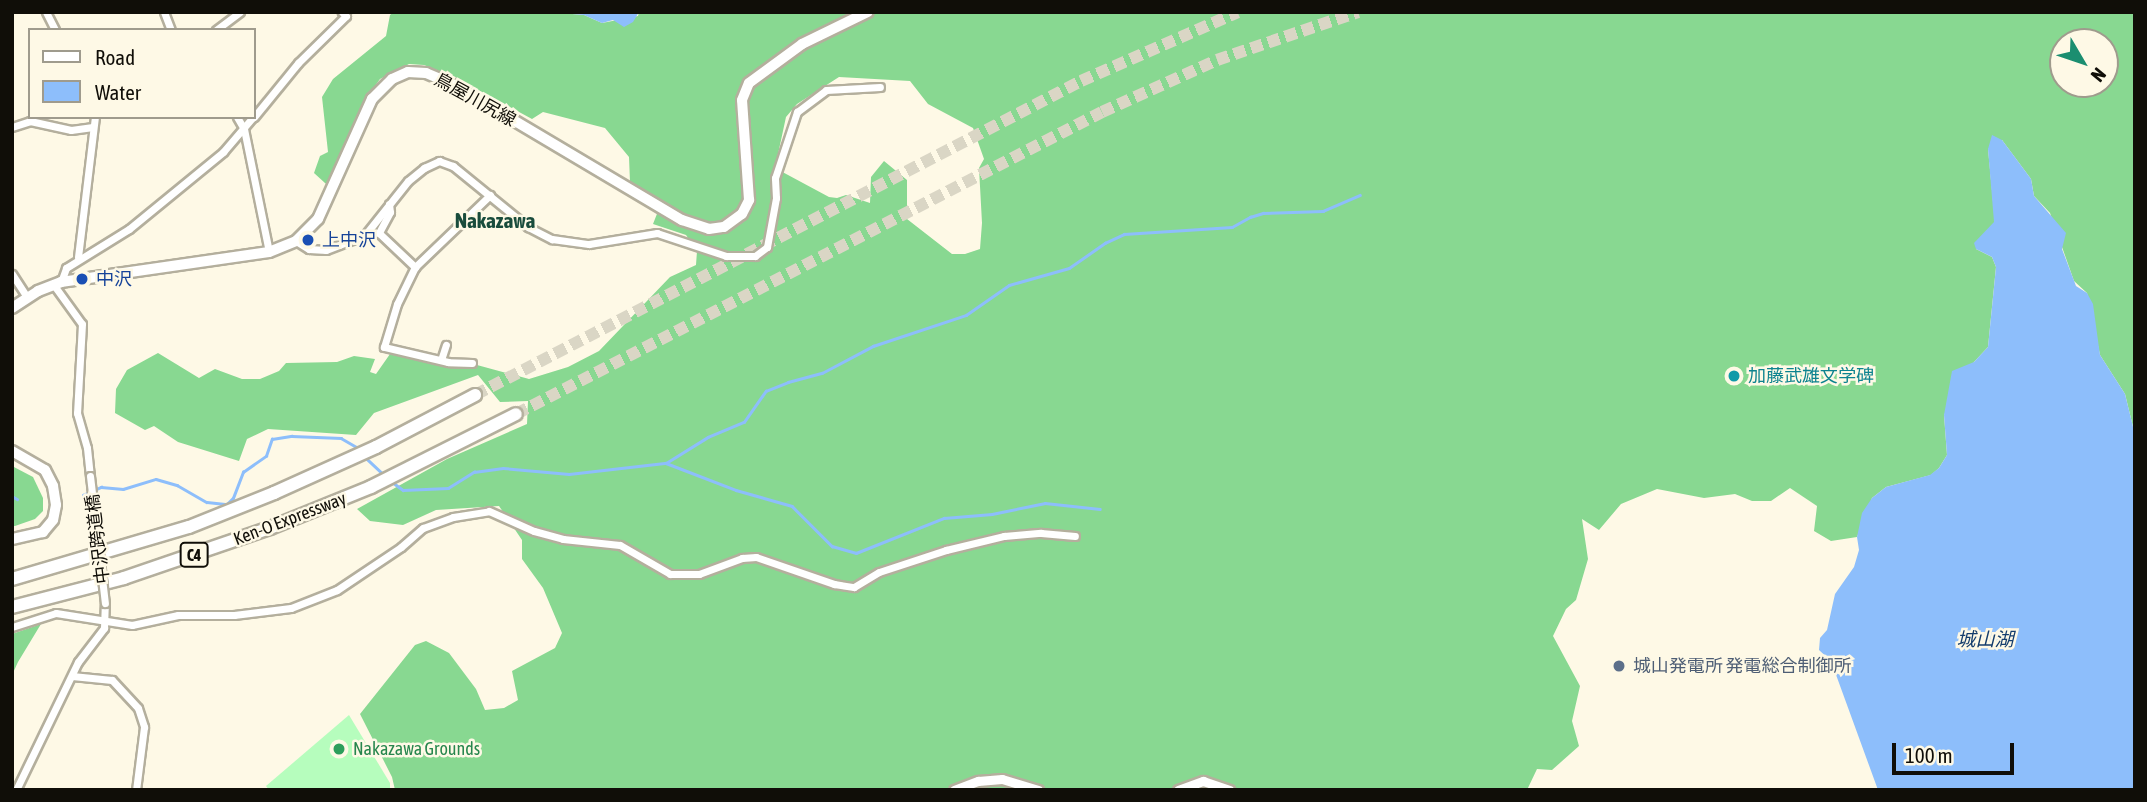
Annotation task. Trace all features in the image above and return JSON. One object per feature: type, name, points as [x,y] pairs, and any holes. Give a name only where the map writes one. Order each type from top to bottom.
[{"type":"highway","name":"Ken-O Expressway","points":[[12,579],[189,527],[344,462],[475,395]]},
{"type":"highway","name":"Ken-O Expressway","points":[[12,607],[86,589],[204,552],[371,487],[516,414]]},
{"type":"main road","name":"鳥屋川尻線","points":[[12,308],[27,297],[57,283],[269,252],[296,241],[318,219],[376,93],[398,75],[418,71],[456,86],[682,220],[709,229],[724,227],[742,214],[749,200],[742,100],[749,83],[802,44],[868,12]]},
{"type":"main road","points":[[12,451],[45,470],[56,500],[54,518],[47,529],[33,536],[12,539]]},
{"type":"street","points":[[46,12],[54,28]]},
{"type":"street","points":[[219,28],[240,12]]},
{"type":"street","points":[[256,115],[298,63],[347,14]]},
{"type":"street","points":[[296,241],[302,247],[317,250],[341,246],[367,234],[389,203],[416,174],[439,161],[453,166],[528,227],[552,239],[589,244],[657,233],[726,256],[755,256],[767,247],[776,198],[775,178],[797,112],[826,90],[880,87]]},
{"type":"street","points":[[78,257],[95,119]]},
{"type":"street","points":[[238,119],[243,130],[269,252]]},
{"type":"street","points":[[57,283],[64,270],[78,257],[129,229],[223,152],[252,119]]},
{"type":"street","points":[[12,127],[30,121],[71,130],[93,127]]},
{"type":"street","points":[[472,363],[441,360],[384,347],[397,304],[415,267],[490,195]]},
{"type":"street","points":[[389,203],[390,212],[379,233],[415,267]]},
{"type":"street","points":[[12,274],[27,297]]},
{"type":"street","name":"中沢跨道橋","points":[[57,283],[82,324],[77,413],[90,476],[106,622]]},
{"type":"street","points":[[441,360],[446,345]]},
{"type":"street","points":[[12,627],[56,613],[106,622],[147,625],[178,615],[234,615],[298,606],[337,590],[401,547],[423,528],[453,517],[489,511],[534,531],[563,539],[620,545],[670,574],[699,574],[742,558],[756,557],[834,584],[853,587],[879,572],[946,550],[992,539],[1041,533],[1075,536]]},
{"type":"street","points":[[16,790],[72,676],[106,622]]},
{"type":"street","points":[[72,676],[112,680],[138,708],[144,727],[136,790]]},
{"type":"street","points":[[954,790],[978,781],[1002,779],[1015,780],[1038,790]]},
{"type":"street","points":[[1178,790],[1203,781],[1229,790]]},
{"type":"green space","points":[[394,12],[549,12],[584,15],[602,23],[638,16],[639,12],[2135,12],[2135,435],[2125,394],[2100,355],[2087,293],[2074,281],[2050,213],[2034,196],[2031,179],[2002,140],[1988,149],[1995,222],[1976,249],[1992,257],[1996,267],[1988,347],[1974,362],[1944,415],[1947,455],[1939,468],[1931,475],[1886,487],[1872,498],[1857,537],[1831,541],[1814,531],[1817,506],[1790,488],[1771,501],[1752,501],[1735,494],[1704,498],[1657,489],[1621,504],[1599,530],[1582,519],[1588,559],[1576,600],[1566,609],[1553,636],[1580,686],[1572,721],[1579,746],[1552,770],[1537,769],[1527,790],[395,790],[392,777],[360,714],[415,645],[426,641],[449,653],[476,689],[485,710],[504,708],[518,700],[512,671],[555,648],[562,633],[543,588],[522,559],[522,540],[499,506],[436,510],[403,525],[370,521],[357,509],[447,459],[527,424],[528,401],[500,402],[478,375],[374,413],[356,435],[268,429],[247,439],[239,461],[178,442],[154,426],[145,430],[115,413],[116,389],[127,370],[158,353],[199,378],[215,369],[242,379],[260,379],[279,371],[286,363],[337,362],[354,356],[375,359],[370,372],[376,374],[390,354],[461,367],[477,365],[529,379],[568,367],[599,351],[670,277],[696,265],[697,251],[686,235],[653,224],[662,201],[630,182],[629,157],[605,128],[543,112],[532,119],[452,76],[424,65],[409,64],[380,79],[370,93],[328,185],[325,183],[314,173],[320,156],[328,152],[322,97],[333,79],[386,36],[390,15]],"holes":[[[839,77],[910,81],[928,104],[973,128],[984,159],[979,168],[982,223],[980,249],[965,254],[952,254],[907,219],[907,180],[884,161],[871,177],[870,203],[846,195],[829,197],[775,168],[786,117],[797,104]]]},
{"type":"green space","points":[[12,466],[33,477],[43,498],[43,511],[35,519],[15,526],[12,526]]},
{"type":"green space","points":[[41,624],[18,662],[12,675],[12,634]]},
{"type":"green space","name":"Nakazawa Grounds","points":[[349,715],[390,783],[390,790],[269,790],[266,786]]},
{"type":"water","points":[[549,12],[639,12],[633,22],[624,27],[613,20],[602,23],[584,15]]},
{"type":"water","name":"城山湖","points":[[1992,135],[2002,140],[2031,179],[2034,196],[2066,233],[2062,249],[2076,286],[2087,293],[2093,304],[2100,355],[2125,394],[2135,435],[2135,790],[1878,790],[1831,661],[1819,650],[1820,638],[1827,630],[1835,594],[1854,567],[1859,550],[1857,537],[1862,513],[1872,498],[1886,487],[1930,475],[1939,468],[1947,455],[1944,415],[1952,371],[1974,362],[1988,347],[1996,267],[1992,257],[1976,249],[1974,243],[1994,222],[1988,149]]},
{"type":"waterway","points":[[666,463],[708,437],[744,422],[766,391],[822,373],[873,346],[966,315],[1009,285],[1069,268],[1105,243],[1124,234],[1232,227],[1263,213],[1323,211],[1360,195]]},
{"type":"waterway","points":[[83,495],[101,487],[123,489],[156,479],[177,485],[207,502],[227,504],[233,498],[243,472],[266,456],[272,439],[292,436],[341,438],[360,449]]},
{"type":"waterway","points":[[366,458],[384,475]]},
{"type":"waterway","points":[[391,481],[403,490],[448,488],[474,472],[503,468],[569,474],[666,463],[736,490],[792,506],[832,546],[856,553],[944,518],[992,514],[1045,503],[1100,509]]},
{"type":"waterway","points":[[12,496],[17,499]]},
{"type":"tunnel","points":[[475,395],[1081,81],[1238,12]]},
{"type":"tunnel","points":[[516,414],[1102,112],[1217,60],[1358,12]]},
{"type":"place","name":"上中沢","points":[[308,240]]},
{"type":"place","name":"中沢","points":[[82,279]]},
{"type":"place","name":"加藤武雄文学碑","points":[[1734,376]]},
{"type":"place","name":"城山発電所 発電総合制御所","points":[[1619,666]]},
{"type":"place","name":"Nakazawa Grounds","points":[[339,749]]},
{"type":"district","name":"Nakazawa","points":[[495,220]]}]
